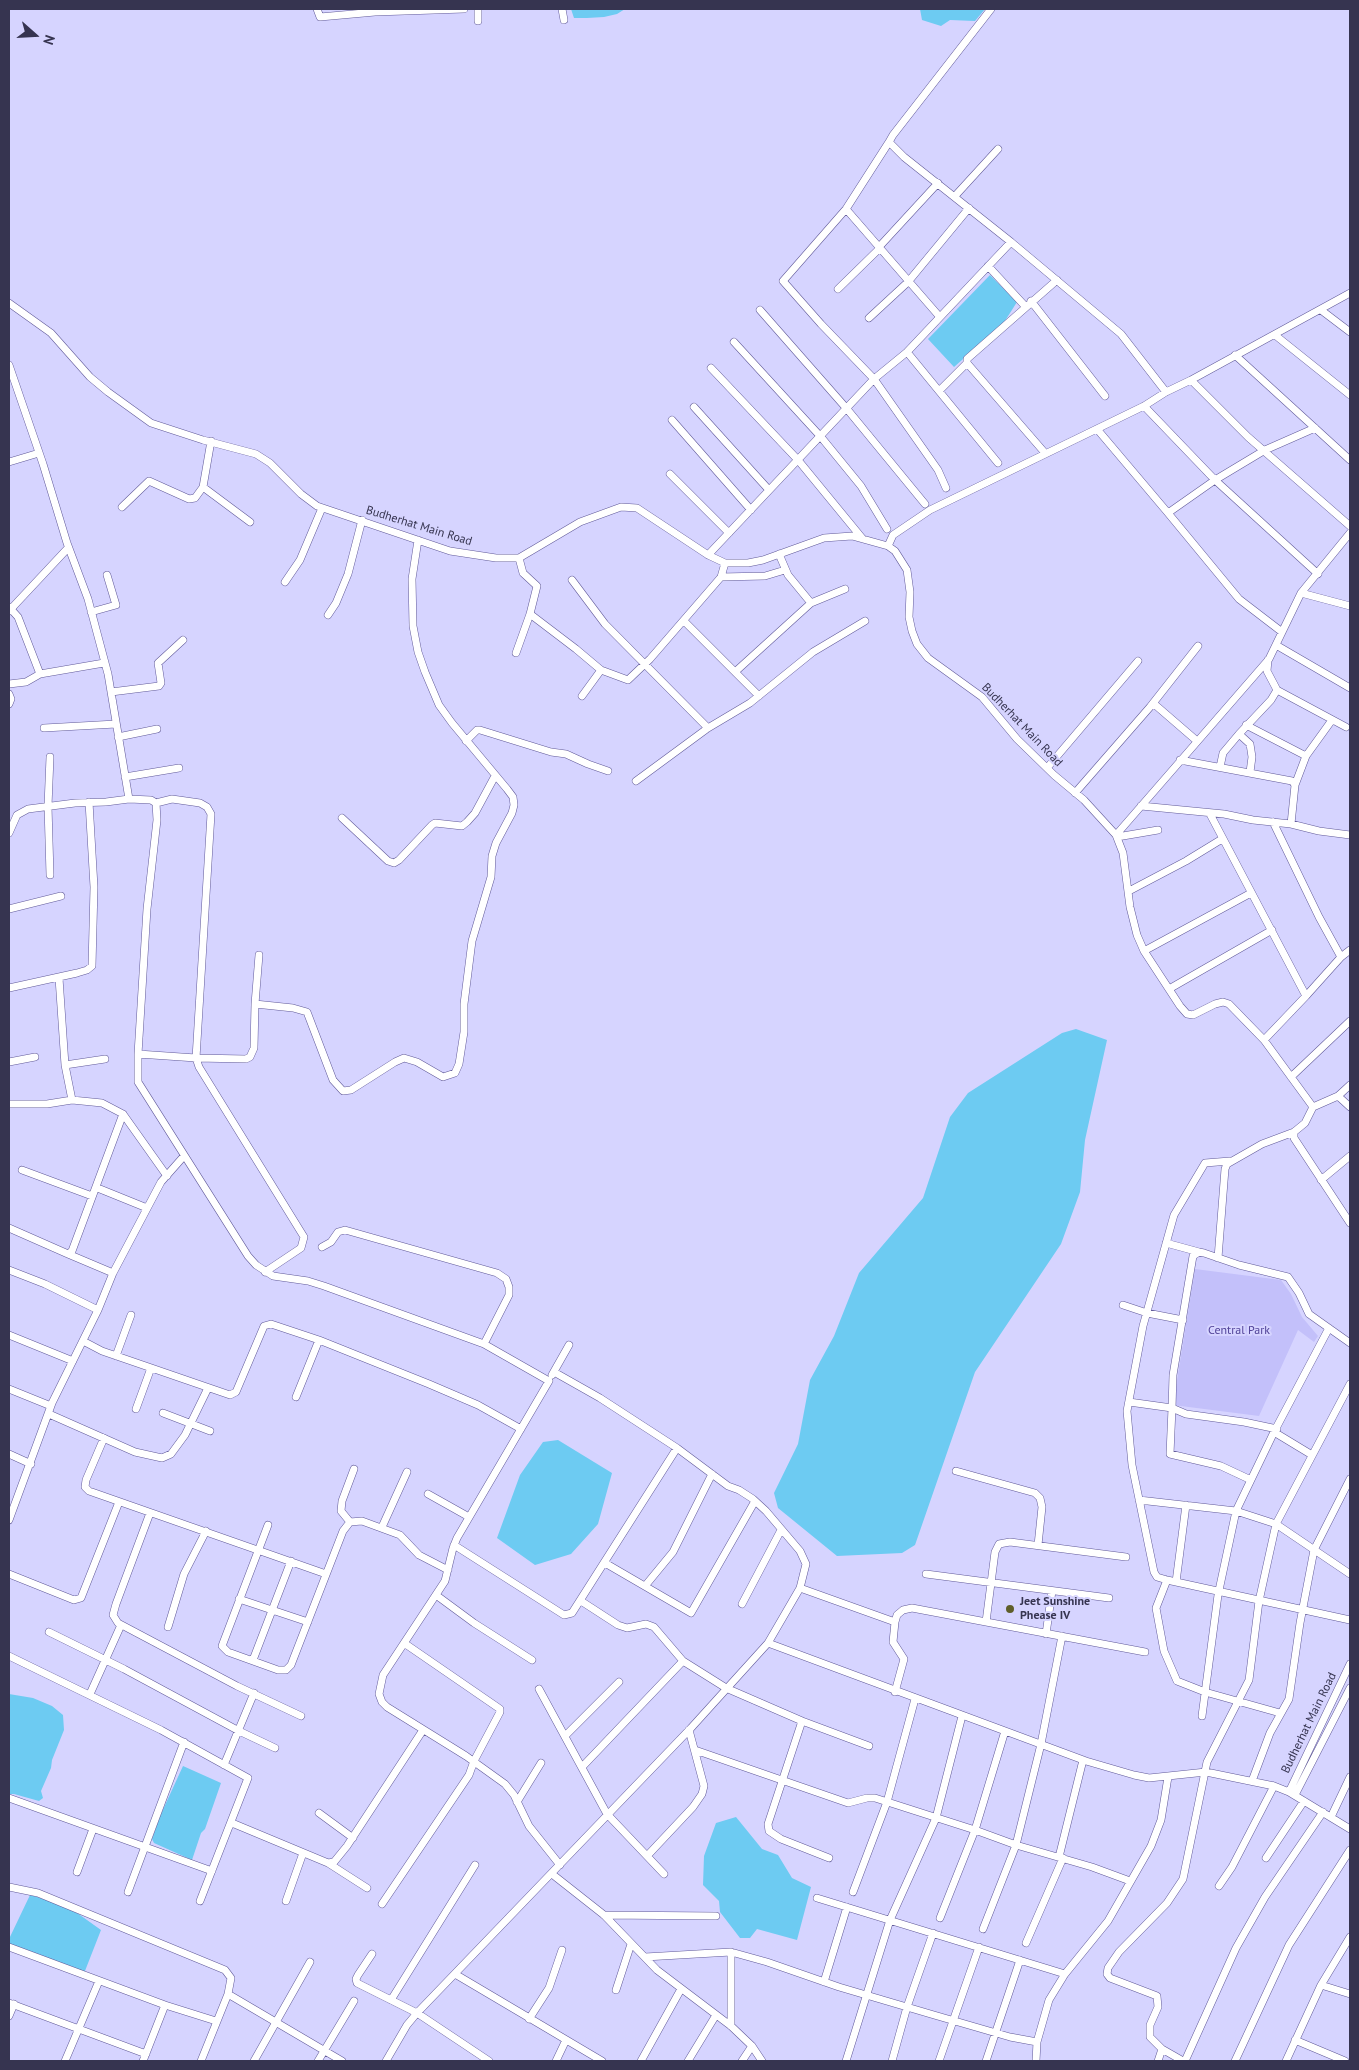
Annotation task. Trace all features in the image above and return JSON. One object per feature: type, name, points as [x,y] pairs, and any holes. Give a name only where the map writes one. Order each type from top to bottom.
[{"type":"street","points":[[317,9],[320,17],[375,12],[464,9]]},
{"type":"street","points":[[478,9],[478,21]]},
{"type":"street","points":[[562,9],[564,20]]},
{"type":"street","points":[[946,488],[938,470],[874,379],[783,281],[846,209],[893,135],[991,9]]},
{"type":"street","points":[[890,142],[904,157],[955,196],[1121,334],[1166,392]]},
{"type":"street","points":[[955,196],[998,149]]},
{"type":"street","points":[[838,289],[938,184]]},
{"type":"street","points":[[869,318],[908,282],[969,208]]},
{"type":"street","points":[[846,209],[939,316]]},
{"type":"street","points":[[708,555],[874,379],[907,352],[1011,242]]},
{"type":"street","points":[[988,266],[1025,306]]},
{"type":"street","points":[[1045,453],[968,363],[967,358],[1057,280]]},
{"type":"street","points":[[516,653],[530,614],[537,586],[523,573],[519,558],[580,522],[603,512],[621,507],[636,508],[725,564],[748,563],[824,538],[852,536],[888,546],[893,535],[930,510],[1144,406],[1166,392],[1350,293]]},
{"type":"street","points":[[1031,301],[1105,396]]},
{"type":"street","name":"Budherhat Main Road","points":[[9,303],[52,333],[90,377],[132,411],[151,422],[256,454],[270,463],[301,494],[322,508],[450,551],[473,555],[519,558]]},
{"type":"street","points":[[760,310],[847,409],[925,504]]},
{"type":"street","points":[[1321,310],[1350,332]]},
{"type":"street","points":[[1275,335],[1350,396]]},
{"type":"street","points":[[734,342],[821,437],[861,486],[887,529]]},
{"type":"street","points":[[907,352],[998,463]]},
{"type":"street","points":[[1235,355],[1350,460]]},
{"type":"street","points":[[939,391],[968,363]]},
{"type":"street","points":[[9,365],[39,452],[68,548],[88,599],[111,692],[129,799]]},
{"type":"street","points":[[710,368],[798,460],[862,538]]},
{"type":"street","points":[[1191,380],[1248,437],[1266,450],[1350,526]]},
{"type":"street","points":[[694,406],[769,490]]},
{"type":"street","points":[[1144,406],[1215,480],[1318,574]]},
{"type":"street","points":[[672,420],[751,510]]},
{"type":"street","points":[[1168,513],[1215,480],[1266,450],[1315,428]]},
{"type":"street","points":[[1097,429],[1239,599],[1282,632]]},
{"type":"street","points":[[122,508],[149,481],[153,481],[189,499],[195,498],[203,487],[211,441]]},
{"type":"street","points":[[9,462],[39,452]]},
{"type":"street","points":[[670,474],[729,533]]},
{"type":"street","points":[[203,487],[250,522]]},
{"type":"street","points":[[286,582],[300,560],[322,508]]},
{"type":"street","points":[[328,615],[336,603],[348,574],[362,520]]},
{"type":"street","points":[[1117,836],[1196,741],[1268,660],[1301,593],[1350,533]]},
{"type":"street","points":[[255,1004],[293,1008],[306,1012],[333,1080],[343,1091],[351,1090],[404,1058],[417,1062],[443,1077],[455,1073],[462,1054],[464,1004],[472,941],[489,883],[496,842],[512,813],[514,805],[513,797],[439,705],[418,652],[413,626],[412,579],[418,540]]},
{"type":"street","points":[[1342,542],[1350,545]]},
{"type":"street","name":"Budherhat Main Road","points":[[888,546],[895,551],[907,570],[910,592],[909,617],[917,644],[928,658],[982,697],[1017,739],[1095,811],[1117,836],[1122,853],[1133,920],[1144,950],[1168,989],[1188,1014],[1193,1015],[1222,1002],[1229,1004],[1264,1040],[1313,1107]]},
{"type":"street","points":[[40,674],[18,617],[9,609],[68,548]]},
{"type":"street","points":[[779,554],[785,570],[811,603]]},
{"type":"street","points":[[530,614],[601,670],[628,680],[684,621],[721,577],[725,564]]},
{"type":"street","points":[[721,577],[759,577],[785,570]]},
{"type":"street","points":[[91,612],[116,605],[107,575]]},
{"type":"street","points":[[572,580],[605,624],[708,728]]},
{"type":"street","points":[[735,672],[811,603],[845,589]]},
{"type":"street","points":[[1301,593],[1350,606]]},
{"type":"street","points":[[684,621],[759,696]]},
{"type":"street","points":[[636,781],[708,728],[759,696],[812,652],[865,621]]},
{"type":"street","points":[[111,692],[159,686],[161,682],[158,663],[183,640]]},
{"type":"street","points":[[1276,645],[1350,688]]},
{"type":"street","points":[[1075,793],[1153,703],[1198,646]]},
{"type":"street","points":[[1268,660],[1267,671],[1277,690],[1346,727]]},
{"type":"street","points":[[1047,768],[1138,661]]},
{"type":"street","points":[[9,684],[26,682],[40,674],[104,663]]},
{"type":"street","points":[[582,696],[601,670]]},
{"type":"street","points":[[1220,767],[1223,753],[1271,700],[1277,690]]},
{"type":"street","points":[[9,694],[11,698],[9,704]]},
{"type":"street","points":[[1153,703],[1196,741]]},
{"type":"street","points":[[1291,824],[1296,785],[1306,756],[1332,720]]},
{"type":"street","points":[[44,728],[116,724]]},
{"type":"street","points":[[1246,726],[1306,756]]},
{"type":"street","points":[[118,737],[157,729]]},
{"type":"street","points":[[466,740],[480,730],[551,752],[566,754],[588,764],[608,770]]},
{"type":"street","points":[[1240,734],[1250,744],[1252,757],[1250,772]]},
{"type":"street","points":[[50,756],[48,806],[50,875]]},
{"type":"street","points":[[1180,760],[1284,779],[1296,785]]},
{"type":"street","points":[[125,777],[179,768]]},
{"type":"street","points":[[342,818],[388,861],[394,863],[432,824],[462,826],[467,822],[475,813],[495,776]]},
{"type":"street","points":[[9,833],[17,815],[21,812],[48,806],[129,799],[151,800],[156,803],[172,799],[200,803],[207,807],[211,814],[196,1058],[199,1067],[304,1237],[301,1248],[264,1272]]},
{"type":"street","points":[[9,988],[58,978],[87,970],[92,966],[94,887],[89,802]]},
{"type":"street","points":[[156,803],[157,820],[148,902],[138,1054],[138,1082],[248,1256],[264,1272],[324,1286],[484,1344],[548,1382]]},
{"type":"street","points":[[1141,806],[1224,814],[1350,835]]},
{"type":"street","points":[[1210,814],[1306,996]]},
{"type":"street","points":[[1273,822],[1319,917],[1341,957]]},
{"type":"street","points":[[1117,836],[1158,830]]},
{"type":"street","points":[[1128,891],[1186,861],[1222,839]]},
{"type":"street","points":[[1144,950],[1251,893]]},
{"type":"street","points":[[9,909],[61,896]]},
{"type":"street","points":[[1168,989],[1272,930]]},
{"type":"street","points":[[1264,1040],[1341,957],[1350,950]]},
{"type":"street","points":[[138,1054],[196,1058],[246,1059],[250,1057],[254,1048],[259,955]]},
{"type":"street","points":[[58,978],[65,1065],[72,1100]]},
{"type":"street","points":[[1291,1077],[1350,1021]]},
{"type":"street","points":[[9,1062],[35,1057]]},
{"type":"street","points":[[65,1065],[105,1059]]},
{"type":"street","points":[[1350,1085],[1338,1096],[1313,1107],[1305,1123],[1294,1132],[1262,1144],[1230,1161],[1205,1163],[1174,1215],[1146,1312],[1128,1411],[1132,1465],[1154,1572],[1157,1577],[1350,1620]]},
{"type":"street","points":[[1338,1096],[1350,1107]]},
{"type":"street","points":[[9,1104],[47,1104],[72,1100],[102,1103],[123,1114],[167,1176]]},
{"type":"street","points":[[68,1254],[74,1247],[123,1114]]},
{"type":"street","points":[[1294,1132],[1294,1138],[1298,1147],[1350,1223]]},
{"type":"street","points":[[10,1514],[31,1464],[51,1406],[98,1310],[113,1273],[161,1182],[184,1156]]},
{"type":"street","points":[[1322,1180],[1350,1156]]},
{"type":"street","points":[[1218,1258],[1225,1169],[1230,1161]]},
{"type":"street","points":[[22,1170],[92,1196]]},
{"type":"street","points":[[100,1189],[147,1208]]},
{"type":"street","points":[[9,1228],[113,1273]]},
{"type":"street","points":[[322,1248],[331,1242],[338,1232],[344,1230],[497,1273],[506,1279],[509,1295],[484,1344]]},
{"type":"street","points":[[1166,1243],[1288,1278],[1299,1293],[1309,1314],[1350,1343]]},
{"type":"street","points":[[1199,1252],[1193,1256],[1173,1375],[1170,1454],[1220,1466],[1251,1480]]},
{"type":"street","points":[[9,1270],[45,1284],[98,1310]]},
{"type":"street","points":[[1126,1306],[1183,1320]]},
{"type":"street","points":[[116,1356],[131,1315]]},
{"type":"street","points":[[83,1341],[116,1356],[230,1395],[236,1392],[264,1326],[271,1324],[319,1340],[478,1405],[521,1429]]},
{"type":"street","points":[[1202,1716],[1219,1591],[1236,1511],[1329,1328]]},
{"type":"street","points":[[9,1336],[73,1361]]},
{"type":"street","points":[[296,1397],[319,1340]]},
{"type":"street","points":[[560,1865],[529,1826],[505,1784],[474,1761],[387,1707],[382,1702],[379,1694],[383,1675],[445,1581],[454,1545],[469,1517],[570,1345]]},
{"type":"street","points":[[136,1409],[151,1368]]},
{"type":"street","points":[[386,2061],[407,2024],[417,2013],[690,1730],[768,1643],[800,1588],[806,1564],[800,1551],[755,1501],[600,1398],[554,1372]]},
{"type":"street","points":[[1323,1812],[1265,1897],[1236,1948],[1184,2061],[1162,2048],[1150,2038],[1149,2032],[1158,2007],[1157,1996],[1110,1978],[1107,1974],[1112,1961],[1119,1952],[1167,1903],[1183,1879],[1210,1753],[1249,1680],[1259,1601],[1276,1524],[1350,1384]]},
{"type":"street","points":[[49,1414],[135,1452],[162,1458],[171,1454],[208,1388]]},
{"type":"street","points":[[9,1389],[51,1406]]},
{"type":"street","points":[[1129,1402],[1172,1408],[1186,1414],[1244,1422],[1275,1431],[1312,1455]]},
{"type":"street","points":[[163,1413],[210,1431]]},
{"type":"street","points":[[104,1438],[86,1480],[85,1487],[89,1490],[326,1574]]},
{"type":"street","points":[[454,1545],[564,1615],[572,1612],[581,1601],[677,1448]]},
{"type":"street","points":[[9,1454],[31,1464]]},
{"type":"street","points":[[350,1522],[341,1511],[342,1501],[354,1469]]},
{"type":"street","points":[[956,1471],[1035,1493],[1040,1498],[1042,1507],[1038,1546]]},
{"type":"street","points":[[382,1527],[407,1472]]},
{"type":"street","points":[[645,1586],[673,1552],[712,1474]]},
{"type":"street","points":[[1252,1781],[1270,1733],[1289,1699],[1302,1609],[1314,1550],[1350,1480]]},
{"type":"street","points":[[428,1494],[469,1517]]},
{"type":"street","points":[[1139,1500],[1236,1511],[1276,1524],[1350,1573]]},
{"type":"street","points":[[605,1563],[691,1613],[755,1501]]},
{"type":"street","points":[[9,1574],[74,1600],[81,1598],[120,1502]]},
{"type":"street","points":[[1176,1582],[1186,1506]]},
{"type":"street","points":[[150,1513],[113,1615],[121,1626],[301,1716]]},
{"type":"street","points":[[268,1525],[222,1646],[228,1652],[278,1670],[286,1670],[291,1665],[343,1530],[350,1522],[358,1520],[400,1535],[419,1555],[448,1570]]},
{"type":"street","points":[[742,1604],[781,1530]]},
{"type":"street","points":[[168,1627],[184,1574],[206,1531]]},
{"type":"street","points":[[986,1622],[996,1552],[1000,1544],[1010,1542],[1126,1557]]},
{"type":"street","points":[[253,1660],[291,1561]]},
{"type":"street","points":[[926,1574],[992,1581],[1109,1598]]},
{"type":"street","points":[[1167,1580],[1156,1608],[1164,1651],[1177,1682],[1204,1692],[1280,1713]]},
{"type":"street","points":[[800,1588],[894,1622]]},
{"type":"street","points":[[1046,1634],[1052,1591]]},
{"type":"street","points":[[436,1595],[474,1623],[532,1660]]},
{"type":"street","points":[[239,1599],[308,1622]]},
{"type":"street","points":[[581,1601],[618,1625],[627,1628],[646,1624],[654,1627],[683,1661],[726,1688],[802,1721],[869,1746]]},
{"type":"street","points":[[895,1692],[904,1659],[893,1642],[894,1622],[897,1615],[904,1610],[912,1608],[1146,1652]]},
{"type":"street","points":[[90,1694],[121,1626]]},
{"type":"street","points":[[48,1632],[106,1660],[238,1731],[275,1748]]},
{"type":"street","points":[[983,1929],[1016,1845],[1041,1744],[1062,1636]]},
{"type":"street","points":[[382,1904],[469,1776],[474,1761],[499,1717],[500,1709],[404,1643]]},
{"type":"street","name":"Budherhat Main Road","points":[[768,1643],[895,1692],[1083,1760],[1134,1776],[1149,1778],[1168,1777],[1206,1772],[1274,1786],[1292,1793],[1350,1829]]},
{"type":"street","points":[[9,1656],[90,1694],[184,1742],[243,1775],[248,1780],[200,1902]]},
{"type":"street","points":[[582,1767],[683,1661]]},
{"type":"street","name":"Budherhat Main Road","points":[[1292,1793],[1350,1664]]},
{"type":"street","points":[[565,1736],[619,1682]]},
{"type":"street","name":"Budherhat Main Road","points":[[1292,1793],[1348,1699],[1350,1688]]},
{"type":"street","points":[[538,1689],[607,1814],[664,1874]]},
{"type":"street","points":[[224,1765],[254,1693]]},
{"type":"street","points":[[853,1892],[887,1802],[915,1699]]},
{"type":"street","points":[[846,2061],[890,1920],[936,1818],[962,1716]]},
{"type":"street","points":[[802,1721],[768,1824],[770,1831],[781,1839],[829,1858]]},
{"type":"street","points":[[328,1863],[334,1862],[340,1857],[423,1730]]},
{"type":"street","points":[[647,1856],[693,1807],[702,1794],[704,1786],[690,1730]]},
{"type":"street","points":[[940,1918],[976,1830],[1005,1731]]},
{"type":"street","points":[[128,1892],[184,1742]]},
{"type":"street","points":[[695,1750],[848,1803],[872,1797],[1130,1881]]},
{"type":"street","points":[[1026,1943],[1061,1858],[1083,1760]]},
{"type":"street","points":[[516,1802],[541,1763]]},
{"type":"street","points":[[1036,2061],[1038,2042],[1049,2000],[1065,1974],[1108,1921],[1151,1846],[1161,1820],[1168,1777]]},
{"type":"street","points":[[1331,1817],[1350,1777]]},
{"type":"street","points":[[1219,1886],[1232,1867],[1274,1786]]},
{"type":"street","points":[[9,1798],[212,1871]]},
{"type":"street","points":[[1266,1858],[1304,1801]]},
{"type":"street","points":[[319,1813],[353,1838]]},
{"type":"street","points":[[232,1823],[328,1863],[367,1888]]},
{"type":"street","points":[[77,1872],[93,1829]]},
{"type":"street","points":[[1235,2061],[1289,1945],[1350,1850]]},
{"type":"street","points":[[286,1901],[304,1853]]},
{"type":"street","points":[[391,2000],[475,1865]]},
{"type":"street","points":[[552,1874],[604,1915],[657,1970],[732,2026],[752,2046],[762,2061]]},
{"type":"street","points":[[9,1887],[38,1893],[225,1970],[231,1978],[228,1994],[201,2061]]},
{"type":"street","points":[[817,1898],[1065,1974]]},
{"type":"street","points":[[824,1982],[847,1907]]},
{"type":"street","points":[[604,1915],[716,1916]]},
{"type":"street","points":[[892,2061],[907,2007],[934,1933]]},
{"type":"street","points":[[1286,2061],[1321,1985],[1350,1937]]},
{"type":"street","points":[[616,1990],[631,1944]]},
{"type":"street","points":[[939,2061],[978,1947]]},
{"type":"street","points":[[9,1948],[165,2005],[216,2021]]},
{"type":"street","points":[[529,2019],[549,1988],[562,1950]]},
{"type":"street","points":[[645,1957],[731,1952],[866,1995],[995,2033],[1038,2042]]},
{"type":"street","points":[[731,1952],[732,2026]]},
{"type":"street","points":[[372,1954],[358,1975],[357,1983],[417,2013],[489,2061]]},
{"type":"street","points":[[986,2061],[1020,1960]]},
{"type":"street","points":[[254,2061],[310,1962]]},
{"type":"street","points":[[455,1974],[602,2061]]},
{"type":"street","points":[[65,2061],[80,2030],[99,1981]]},
{"type":"street","points":[[1321,1985],[1350,1994]]},
{"type":"street","points":[[641,2061],[681,1989]]},
{"type":"street","points":[[228,1994],[342,2061]]},
{"type":"street","points":[[318,2061],[354,2002]]},
{"type":"street","points":[[9,2016],[11,2004],[80,2030],[145,2058],[165,2005]]},
{"type":"street","points":[[688,2061],[716,2015]]},
{"type":"street","points":[[556,2061],[566,2040]]},
{"type":"street","points":[[1295,2040],[1345,2061]]},
{"type":"street","points":[[742,2061],[752,2046]]},
{"type":"street","points":[[1158,2061],[1162,2048]]},
{"type":"green space","name":"Central Park","points":[[1195,1269],[1281,1280],[1291,1294],[1302,1317],[1318,1336],[1314,1342],[1298,1330],[1259,1416],[1173,1405]]},
{"type":"shaded area","points":[[571,9],[625,9],[617,14],[604,17],[574,18]]},
{"type":"shaded area","points":[[920,9],[985,9],[975,21],[950,20],[941,26],[922,20]]},
{"type":"shaded area","points":[[990,275],[1017,302],[1003,324],[954,367],[928,339]]},
{"type":"shaded area","points":[[1076,1029],[1107,1040],[1085,1140],[1080,1192],[1061,1244],[975,1372],[915,1545],[902,1553],[837,1556],[778,1508],[774,1493],[798,1444],[810,1380],[834,1336],[859,1273],[923,1198],[950,1117],[968,1093],[1062,1033]]},
{"type":"shaded area","points":[[558,1440],[612,1473],[598,1524],[571,1554],[535,1565],[497,1538],[520,1475],[543,1442]]},
{"type":"shaded area","points":[[9,1694],[33,1698],[52,1706],[63,1715],[64,1730],[41,1791],[43,1798],[39,1801],[9,1794]]},
{"type":"shaded area","points":[[183,1766],[221,1783],[192,1860],[154,1843],[152,1839],[160,1816]]},
{"type":"shaded area","points":[[736,1817],[762,1849],[778,1855],[792,1878],[811,1887],[797,1940],[757,1929],[750,1938],[740,1938],[720,1912],[719,1901],[703,1885],[704,1856],[716,1823]]},
{"type":"shaded area","points":[[30,1895],[66,1905],[101,1930],[83,1976],[9,1948],[9,1939]]},
{"type":"place","name":"Jeet Sunshine Phease IV","points":[[1010,1609]]}]
